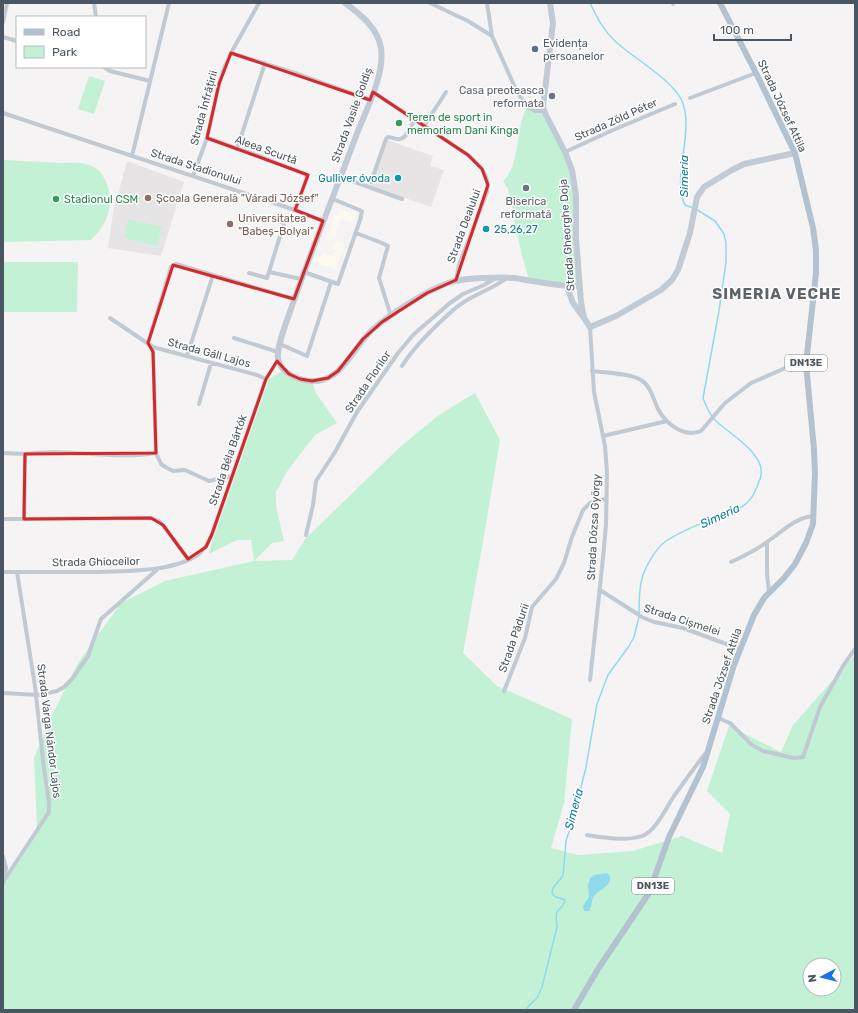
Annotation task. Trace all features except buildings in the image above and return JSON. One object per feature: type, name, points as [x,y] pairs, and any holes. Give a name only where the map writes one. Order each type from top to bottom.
[{"type":"main road","name":"Strada József Attila","points":[[709,750],[740,649],[757,608],[769,592],[784,578],[795,564],[810,533],[813,516],[815,473],[806,364],[817,262],[809,211],[795,153],[720,3]]},
{"type":"main road","name":"DN13E","points":[[574,1010],[598,969],[649,893],[669,837],[699,776],[709,750]]},
{"type":"street","points":[[3,22],[7,3]]},
{"type":"street","points":[[94,3],[96,16]]},
{"type":"street","points":[[132,156],[169,3]]},
{"type":"street","name":"Strada Înfrățirii","points":[[193,176],[207,138],[224,68],[259,3]]},
{"type":"street","name":"Strada Vasile Goldiș","points":[[323,221],[333,199],[373,92],[381,64],[381,46],[379,40],[370,25],[345,3]]},
{"type":"street","points":[[430,3],[468,21],[492,36]]},
{"type":"street","points":[[487,3],[492,36],[517,92],[527,107],[535,111],[544,111]]},
{"type":"street","name":"Strada Gheorghe Doja","points":[[550,3],[552,22],[544,97],[544,111],[565,152],[572,170],[575,186],[576,238],[580,286],[584,318],[590,328]]},
{"type":"street","points":[[3,37],[16,41]]},
{"type":"street","points":[[231,53],[265,63],[370,100]]},
{"type":"street","points":[[237,149],[265,63]]},
{"type":"street","points":[[106,68],[110,71],[150,81]]},
{"type":"street","points":[[690,98],[756,73]]},
{"type":"street","name":"Strada Dealului","points":[[373,92],[468,155],[482,169],[488,180],[487,192],[459,264],[456,280]]},
{"type":"street","points":[[424,126],[446,92]]},
{"type":"street","name":"Strada Zöld Péter","points":[[565,152],[675,104]]},
{"type":"street","name":"Strada Stadionului","points":[[3,113],[295,210],[323,221]]},
{"type":"street","points":[[371,182],[386,139],[390,137],[398,140],[405,137],[415,119]]},
{"type":"street","name":"Aleea Scurtă","points":[[207,138],[305,174],[307,178],[295,210]]},
{"type":"street","points":[[590,328],[616,316],[661,290],[672,280],[678,270],[687,244],[692,227],[698,193],[704,187],[738,166],[750,162],[795,153]]},
{"type":"street","points":[[341,177],[402,199]]},
{"type":"street","points":[[304,272],[338,284],[362,211],[333,199]]},
{"type":"street","points":[[248,273],[267,278],[284,222],[267,217]]},
{"type":"street","points":[[323,221],[294,299],[278,352],[278,360],[284,370],[296,377],[319,381],[332,376],[343,366],[366,336],[390,316],[427,293],[456,280],[508,278],[567,286],[580,286]]},
{"type":"street","points":[[356,233],[382,242],[388,246],[379,278],[390,316]]},
{"type":"street","points":[[148,343],[173,265],[176,264],[294,299]]},
{"type":"street","points":[[269,272],[301,280]]},
{"type":"street","points":[[187,356],[213,275]]},
{"type":"street","name":"Strada Florilor","points":[[306,535],[313,505],[316,480],[335,452],[357,412],[398,354],[414,334],[450,303],[463,294],[496,278]]},
{"type":"street","name":"Strada Florilor","points":[[402,366],[408,355],[419,343],[463,302],[508,278]]},
{"type":"street","points":[[280,344],[307,356],[331,282]]},
{"type":"street","points":[[567,286],[573,303],[584,318]]},
{"type":"street","name":"Strada Gáll Lajos","points":[[110,318],[153,347],[257,375],[266,379]]},
{"type":"street","name":"Strada Dózsa György","points":[[590,328],[594,392],[603,436],[607,473],[600,590],[590,680]]},
{"type":"street","points":[[234,338],[278,352]]},
{"type":"street","points":[[153,347],[156,453],[161,464],[173,471],[185,470],[209,481],[232,476]]},
{"type":"street","name":"Strada Béla Bártók","points":[[188,559],[199,554],[206,547],[212,534],[266,379],[278,360]]},
{"type":"street","points":[[199,404],[211,363]]},
{"type":"street","points":[[592,371],[633,377],[643,381],[649,389],[659,410],[667,421],[681,431],[697,433],[702,431],[725,403],[751,383],[790,366],[806,364]]},
{"type":"street","points":[[603,436],[667,421]]},
{"type":"street","points":[[3,453],[24,454],[41,452],[122,456],[156,453]]},
{"type":"street","points":[[24,454],[24,519]]},
{"type":"street","name":"Strada Pădurii","points":[[504,691],[524,638],[532,607],[556,579],[564,563],[572,537],[583,510],[594,501],[606,499]]},
{"type":"street","points":[[731,562],[742,558],[767,542],[787,526],[813,516]]},
{"type":"street","points":[[3,519],[151,518],[159,521],[163,525],[188,559]]},
{"type":"street","points":[[767,542],[767,574],[769,592]]},
{"type":"street","name":"Strada Ghioceilor","points":[[3,572],[126,572],[159,568],[188,559]]},
{"type":"street","points":[[3,693],[36,694],[57,691],[72,679],[88,656],[101,619],[159,568]]},
{"type":"street","name":"Strada Varga Nándor Lajos","points":[[5,879],[49,812],[36,694],[17,572]]},
{"type":"street","name":"Strada Cișmelei","points":[[600,590],[642,617],[654,622],[683,628],[740,649]]},
{"type":"street","points":[[718,718],[730,723],[752,744],[763,751],[794,758],[803,757],[820,707],[843,666],[855,649]]},
{"type":"street","name":"Strada József Attila","points":[[587,835],[615,839],[637,838],[646,834],[661,818],[674,796],[709,750]]},
{"type":"street","points":[[3,856],[6,868],[3,884]]},
{"type":"highlighted area","points":[[231,53],[370,100],[373,92],[468,155],[482,169],[488,185],[456,280],[427,293],[382,322],[363,339],[338,371],[328,378],[312,381],[300,379],[289,374],[277,361],[266,379],[212,534],[206,547],[188,559],[163,525],[151,518],[24,519],[25,454],[156,453],[153,352],[148,343],[173,265],[294,299],[323,221],[295,210],[308,175],[207,138],[219,84]]},
{"type":"shaded area","points":[[387,140],[433,156],[430,166],[444,170],[431,207],[371,186]]},
{"type":"shaded area","name":"Școala Generală \"Váradi József\"","points":[[127,161],[184,182],[161,256],[108,248],[113,213]]},
{"type":"shaded area","points":[[340,209],[357,214],[352,222],[341,219],[334,240],[345,244],[336,269],[312,262],[316,259],[317,255],[321,256],[323,253],[333,256],[336,250],[332,249],[335,241],[327,239],[334,215],[338,216]]},
{"type":"green space","points":[[89,76],[105,81],[94,114],[78,109]]},
{"type":"green space","points":[[527,107],[544,111],[572,170],[580,286],[529,280],[521,252],[508,189],[503,181],[513,166],[523,116]]},
{"type":"green space","name":"Stadionul CSM","points":[[3,160],[79,163],[94,167],[104,178],[110,197],[108,215],[103,226],[91,240],[3,242]]},
{"type":"green space","points":[[128,219],[162,227],[157,246],[124,238]]},
{"type":"green space","points":[[3,262],[78,262],[77,312],[3,312]]},
{"type":"green space","points":[[284,370],[312,381],[316,393],[337,423],[315,435],[288,470],[276,492],[276,506],[284,541],[272,543],[254,561],[251,540],[237,540],[209,553],[269,379]]},
{"type":"green space","points":[[475,393],[500,440],[463,653],[497,686],[572,719],[564,803],[551,848],[578,855],[633,851],[682,836],[722,853],[730,814],[707,791],[729,726],[781,752],[793,725],[855,655],[855,1010],[3,1010],[3,883],[37,828],[34,758],[51,717],[78,663],[121,603],[165,581],[254,561],[292,560],[306,538],[400,447],[439,415]]},
{"type":"water","points":[[607,873],[610,876],[609,883],[595,895],[589,911],[584,911],[583,906],[589,897],[588,885],[590,878],[594,875]]},
{"type":"waterway","name":"Simeria","points":[[590,3],[611,37],[669,83],[681,99],[685,111],[686,124],[681,194],[685,205],[693,208]]},
{"type":"waterway","name":"Simeria","points":[[639,614],[639,594],[642,578],[650,560],[658,549],[666,541],[683,531],[743,506],[753,495],[761,476],[761,467],[752,451],[713,418],[703,398],[719,311],[726,262],[726,243],[724,234],[715,221],[696,209]]},
{"type":"waterway","name":"Simeria","points":[[525,1010],[537,998],[542,987],[557,927],[556,914],[565,900],[556,897],[552,892],[553,888],[563,876],[566,841],[586,767],[597,704],[608,675],[634,637],[639,617]]},
{"type":"place","name":"Evidența persoanelor","points":[[535,49]]},
{"type":"place","name":"Casa preoteasca reformata","points":[[552,96]]},
{"type":"place","name":"Teren de sport in memoriam Dani Kinga","points":[[399,123]]},
{"type":"place","name":"Gulliver óvoda","points":[[398,178]]},
{"type":"place","name":"Biserica reformată","points":[[526,188]]},
{"type":"place","name":"Școala Generală \"Váradi József\"","points":[[148,198]]},
{"type":"place","name":"Stadionul CSM","points":[[56,199]]},
{"type":"place","name":"Universitatea \"Babeș-Bolyai\"","points":[[230,224]]},
{"type":"place","name":"25,26,27","points":[[486,229]]},
{"type":"district","name":"SIMERIA VECHE","points":[[777,294]]}]
